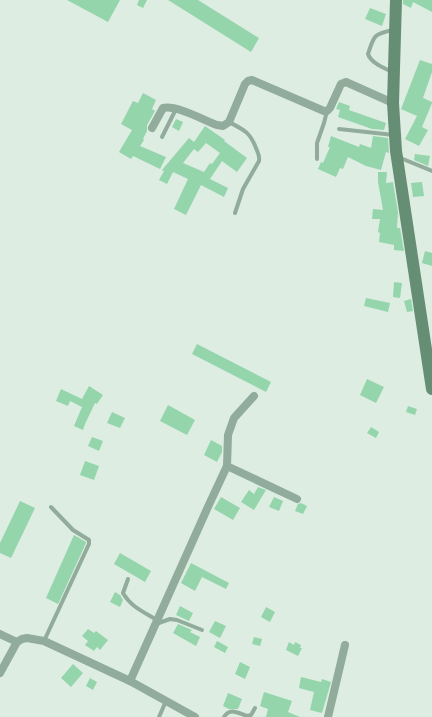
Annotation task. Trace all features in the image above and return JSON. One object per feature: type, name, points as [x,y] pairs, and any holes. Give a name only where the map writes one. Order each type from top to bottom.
[{"type":"street","points":[[396,0],[393,103],[396,156],[432,389]]},
{"type":"street","points":[[152,128],[163,108],[168,107],[216,125],[223,126],[228,122],[245,84],[252,80],[324,111],[327,111],[341,84],[346,82],[393,103]]},
{"type":"street","points":[[130,681],[227,466],[228,436],[234,418],[254,396]]},
{"type":"street","points":[[227,466],[297,499]]},
{"type":"street","points":[[0,634],[17,642]]},
{"type":"street","points":[[0,673],[17,642],[27,638],[44,641],[130,681],[195,717]]},
{"type":"street","points":[[328,717],[345,646]]},
{"type":"lane","points":[[394,73],[373,61],[368,54],[376,36],[380,33],[395,29]]},
{"type":"lane","points":[[162,137],[176,109]]},
{"type":"lane","points":[[316,159],[317,143],[327,111]]},
{"type":"lane","points":[[228,122],[250,135],[260,156],[259,161],[243,189],[235,213]]},
{"type":"lane","points":[[339,129],[395,135]]},
{"type":"lane","points":[[396,156],[432,171]]},
{"type":"lane","points":[[44,641],[89,544],[89,540],[73,530],[51,507]]},
{"type":"lane","points":[[128,579],[123,593],[126,599],[156,622],[170,619],[176,620],[202,630]]},
{"type":"lane","points":[[159,717],[166,701]]},
{"type":"lane","points":[[224,717],[228,712],[232,711],[247,716],[250,715],[255,708]]},
{"type":"building","points":[[67,0],[120,0],[108,22]]},
{"type":"building","points":[[139,0],[147,0],[143,8],[137,5]]},
{"type":"building","points":[[168,0],[198,0],[259,38],[251,52]]},
{"type":"building","points":[[403,0],[432,0],[432,12],[413,2],[411,8],[403,4]]},
{"type":"building","points":[[370,8],[386,14],[382,26],[365,19]]},
{"type":"building","points":[[420,60],[432,64],[432,72],[423,98],[432,103],[422,127],[428,130],[419,146],[405,139],[417,116],[401,109]]},
{"type":"building","points":[[143,93],[156,100],[152,109],[155,111],[147,125],[144,140],[140,146],[166,157],[160,169],[133,156],[131,159],[119,152],[132,130],[121,124],[133,101],[138,103]]},
{"type":"building","points":[[339,102],[350,106],[349,110],[386,123],[384,130],[372,129],[338,117],[340,110],[336,109]]},
{"type":"building","points":[[176,119],[183,122],[179,131],[172,127]]},
{"type":"building","points":[[205,126],[247,158],[237,172],[222,161],[210,179],[228,188],[224,197],[201,185],[186,215],[174,209],[188,179],[173,172],[167,184],[159,180],[164,171],[162,170],[189,138],[194,142]],"holes":[[[206,143],[220,153],[212,164],[210,163],[204,172],[183,163],[194,149],[198,152]]]},
{"type":"building","points":[[331,136],[359,147],[360,144],[371,148],[373,136],[388,138],[389,153],[386,152],[381,170],[366,166],[348,157],[343,169],[340,168],[336,177],[318,169],[321,162],[323,163],[330,147],[328,147]]},
{"type":"building","points":[[415,154],[430,156],[428,166],[414,160]]},
{"type":"building","points":[[378,172],[387,172],[386,183],[393,182],[398,212],[397,228],[400,228],[404,251],[394,250],[394,245],[379,242],[380,233],[378,232],[380,219],[372,219],[373,209],[383,210],[378,182]]},
{"type":"building","points":[[422,182],[424,196],[413,197],[411,183]]},
{"type":"building","points":[[425,251],[432,253],[432,266],[422,263]]},
{"type":"building","points":[[394,282],[402,283],[400,298],[393,297]]},
{"type":"building","points":[[366,298],[390,303],[388,312],[364,306]]},
{"type":"building","points":[[411,299],[413,311],[407,312],[404,301]]},
{"type":"building","points":[[197,344],[271,382],[266,392],[192,354]]},
{"type":"building","points":[[367,379],[384,387],[376,403],[360,395]]},
{"type":"building","points":[[89,386],[103,395],[97,404],[95,403],[83,430],[74,426],[82,407],[70,401],[68,406],[56,401],[61,389],[82,399]]},
{"type":"building","points":[[168,405],[195,420],[187,435],[160,421]]},
{"type":"building","points":[[408,406],[417,409],[415,415],[406,412]]},
{"type":"building","points":[[112,412],[125,418],[120,428],[107,423]]},
{"type":"building","points":[[371,427],[379,432],[376,438],[367,433]]},
{"type":"building","points":[[92,437],[103,441],[99,451],[88,446]]},
{"type":"building","points":[[211,440],[222,446],[222,452],[217,462],[204,455]]},
{"type":"building","points":[[85,461],[99,466],[94,480],[80,475]]},
{"type":"building","points":[[258,487],[266,490],[254,510],[241,502],[249,490],[254,494]]},
{"type":"building","points":[[221,497],[240,508],[233,520],[214,509]]},
{"type":"building","points":[[274,497],[283,501],[279,511],[269,507]]},
{"type":"building","points":[[20,501],[35,508],[11,558],[0,553],[0,543]]},
{"type":"building","points":[[301,503],[307,506],[303,514],[295,511],[298,504]]},
{"type":"building","points":[[74,535],[86,543],[58,604],[46,598]]},
{"type":"building","points":[[120,553],[151,571],[145,582],[114,564]]},
{"type":"building","points":[[191,563],[229,583],[226,589],[202,577],[195,591],[181,583]]},
{"type":"building","points":[[115,592],[120,595],[123,600],[120,607],[110,602]]},
{"type":"building","points":[[180,606],[193,613],[189,621],[176,615]]},
{"type":"building","points":[[266,607],[275,612],[270,622],[261,617]]},
{"type":"building","points":[[215,621],[226,626],[220,638],[209,632]]},
{"type":"building","points":[[178,624],[192,630],[190,632],[200,637],[196,646],[173,633]]},
{"type":"building","points":[[88,629],[94,633],[96,631],[108,640],[100,650],[97,647],[94,651],[85,645],[88,641],[82,636]]},
{"type":"building","points":[[254,637],[262,639],[260,646],[252,644]]},
{"type":"building","points":[[217,641],[228,647],[225,653],[214,647]]},
{"type":"building","points":[[289,642],[294,645],[295,642],[301,645],[300,648],[302,648],[298,656],[286,650]]},
{"type":"building","points":[[240,662],[250,667],[245,679],[235,674]]},
{"type":"building","points":[[73,664],[83,673],[71,687],[61,678]]},
{"type":"building","points":[[301,677],[321,682],[322,679],[331,682],[322,713],[310,710],[314,692],[299,688]]},
{"type":"building","points":[[90,678],[97,682],[93,690],[86,686]]},
{"type":"building","points":[[264,692],[292,701],[288,712],[300,717],[266,717],[268,709],[260,706]]},
{"type":"building","points":[[228,693],[242,699],[238,709],[229,709],[223,706]]}]
